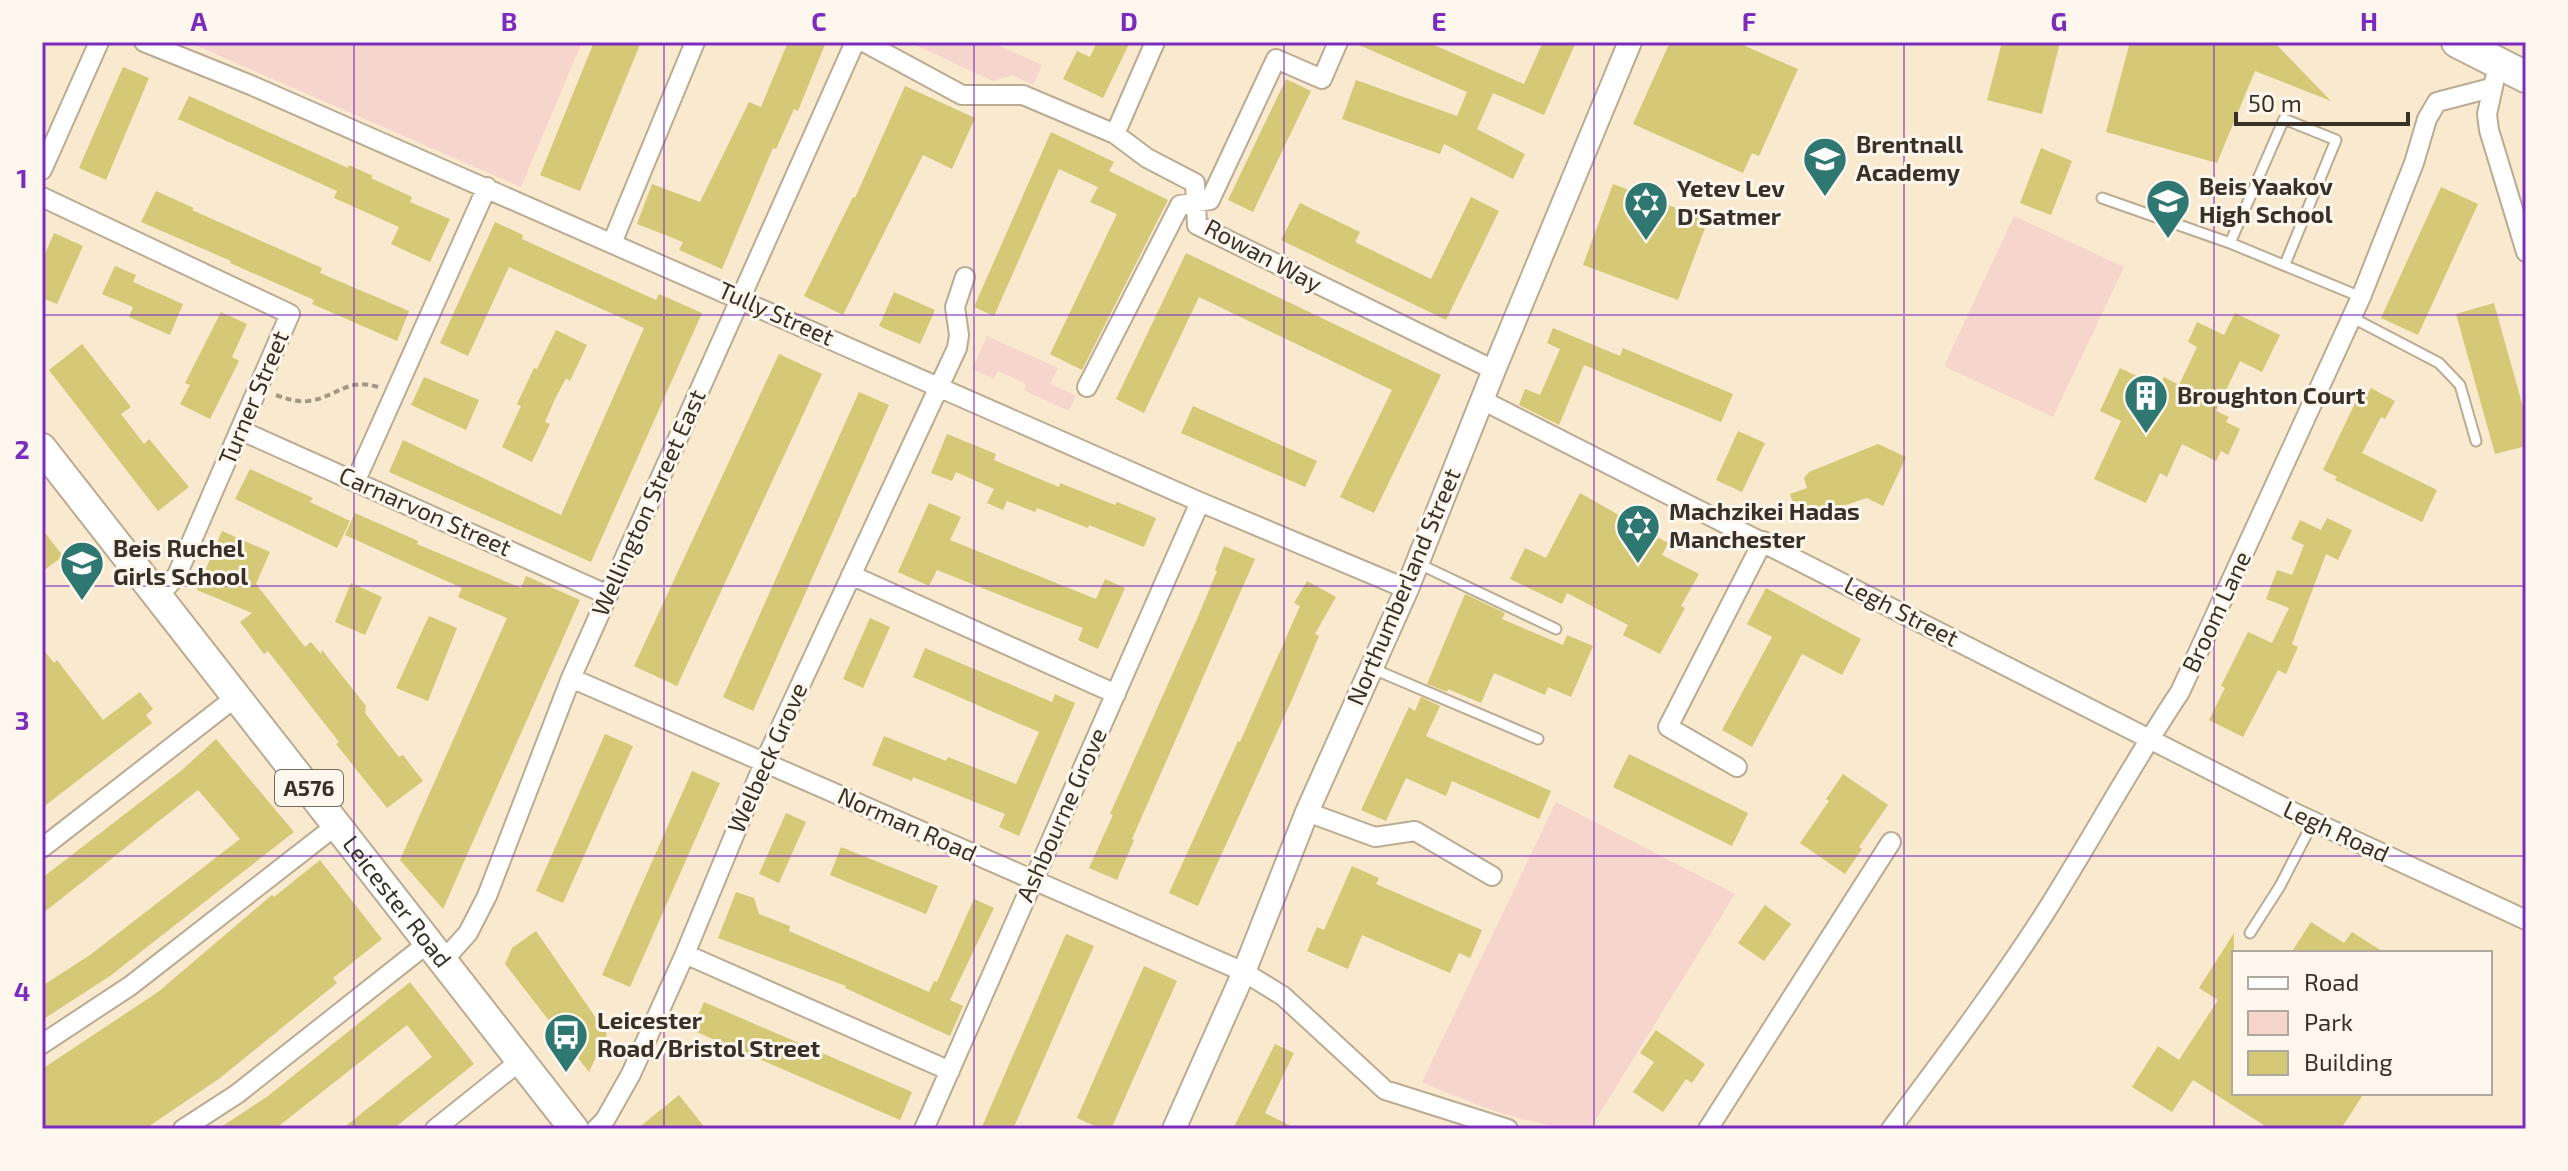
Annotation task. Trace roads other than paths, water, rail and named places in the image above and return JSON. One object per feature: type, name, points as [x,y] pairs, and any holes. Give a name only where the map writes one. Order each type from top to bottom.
[{"type":"highway","points":[[2457,42],[2506,76]]},
{"type":"main road","name":"Leicester Road","points":[[42,448],[574,1129]]},
{"type":"street","points":[[42,169],[99,42]]},
{"type":"street","name":"Tully Street","points":[[144,42],[487,187],[1200,502],[1407,589]]},
{"type":"street","points":[[612,243],[695,42]]},
{"type":"street","name":"Wellington Street East","points":[[183,1129],[468,933],[487,896],[571,678],[855,42]]},
{"type":"street","points":[[864,42],[962,95],[1023,95],[1115,134],[1155,42]]},
{"type":"street","points":[[1087,387],[1180,205],[1210,200],[1276,59],[1322,79],[1338,42]]},
{"type":"street","name":"Northumberland Street","points":[[1174,1129],[1244,972],[1307,812],[1407,589],[1630,42]]},
{"type":"street","points":[[2506,76],[2487,114],[2489,130],[2526,252]]},
{"type":"street","name":"Broom Lane","points":[[1891,1129],[1990,995],[2044,915],[2180,692],[2361,297],[2414,163],[2427,119],[2437,102],[2506,76]]},
{"type":"street","name":"Rowan Way","points":[[1115,134],[1147,158],[1195,183],[1197,225],[1494,370]]},
{"type":"street","points":[[356,480],[487,187]]},
{"type":"street","name":"Turner Street","points":[[42,197],[290,314],[177,575],[158,597]]},
{"type":"street","name":"Welbeck Grove","points":[[596,1129],[605,1120],[631,1074],[685,954],[764,763],[957,348],[959,335],[955,307],[965,277]]},
{"type":"street","name":"Legh Street","points":[[1482,400],[2149,739]]},
{"type":"street","name":"Carnarvon Street","points":[[240,430],[608,595]]},
{"type":"street","name":"Ashbourne Grove","points":[[924,1129],[1200,502]]},
{"type":"street","points":[[1737,767],[1668,727],[1763,541]]},
{"type":"street","points":[[851,575],[1116,694]]},
{"type":"street","name":"Norman Road","points":[[571,678],[1244,972],[1283,996],[1385,1090],[1508,1129]]},
{"type":"street","points":[[42,848],[236,697]]},
{"type":"street","name":"Legh Road","points":[[2149,739],[2313,822],[2526,920]]},
{"type":"street","points":[[1307,812],[1375,837],[1415,831],[1492,876]]},
{"type":"street","points":[[42,1044],[130,986],[338,824]]},
{"type":"street","points":[[1708,1129],[1891,842]]},
{"type":"street","points":[[685,954],[950,1071]]},
{"type":"street","points":[[435,1129],[520,1061]]},
{"type":"lane","points":[[2230,243],[2284,119],[2336,140],[2285,264]]},
{"type":"lane","points":[[2102,198],[2285,264],[2361,297]]},
{"type":"lane","points":[[2351,317],[2439,363],[2460,385],[2476,441]]},
{"type":"lane","points":[[1417,563],[1556,629]]},
{"type":"lane","points":[[1371,668],[1538,739]]},
{"type":"lane","points":[[2250,933],[2280,886],[2313,822]]},
{"type":"place","name":"Brentnall Academy","points":[[1825,198]]},
{"type":"place","name":"Beis Yaakov High School","points":[[2168,240]]},
{"type":"place","name":"Yetev Lev D'Satmer","points":[[1646,242]]},
{"type":"place","name":"Broughton Court","points":[[2146,435]]},
{"type":"place","name":"Machzikei Hadas Manchester","points":[[1638,565]]},
{"type":"place","name":"Beis Ruchel Girls School","points":[[82,602]]},
{"type":"place","name":"Leicester Road/Bristol Street","points":[[566,1074]]}]
